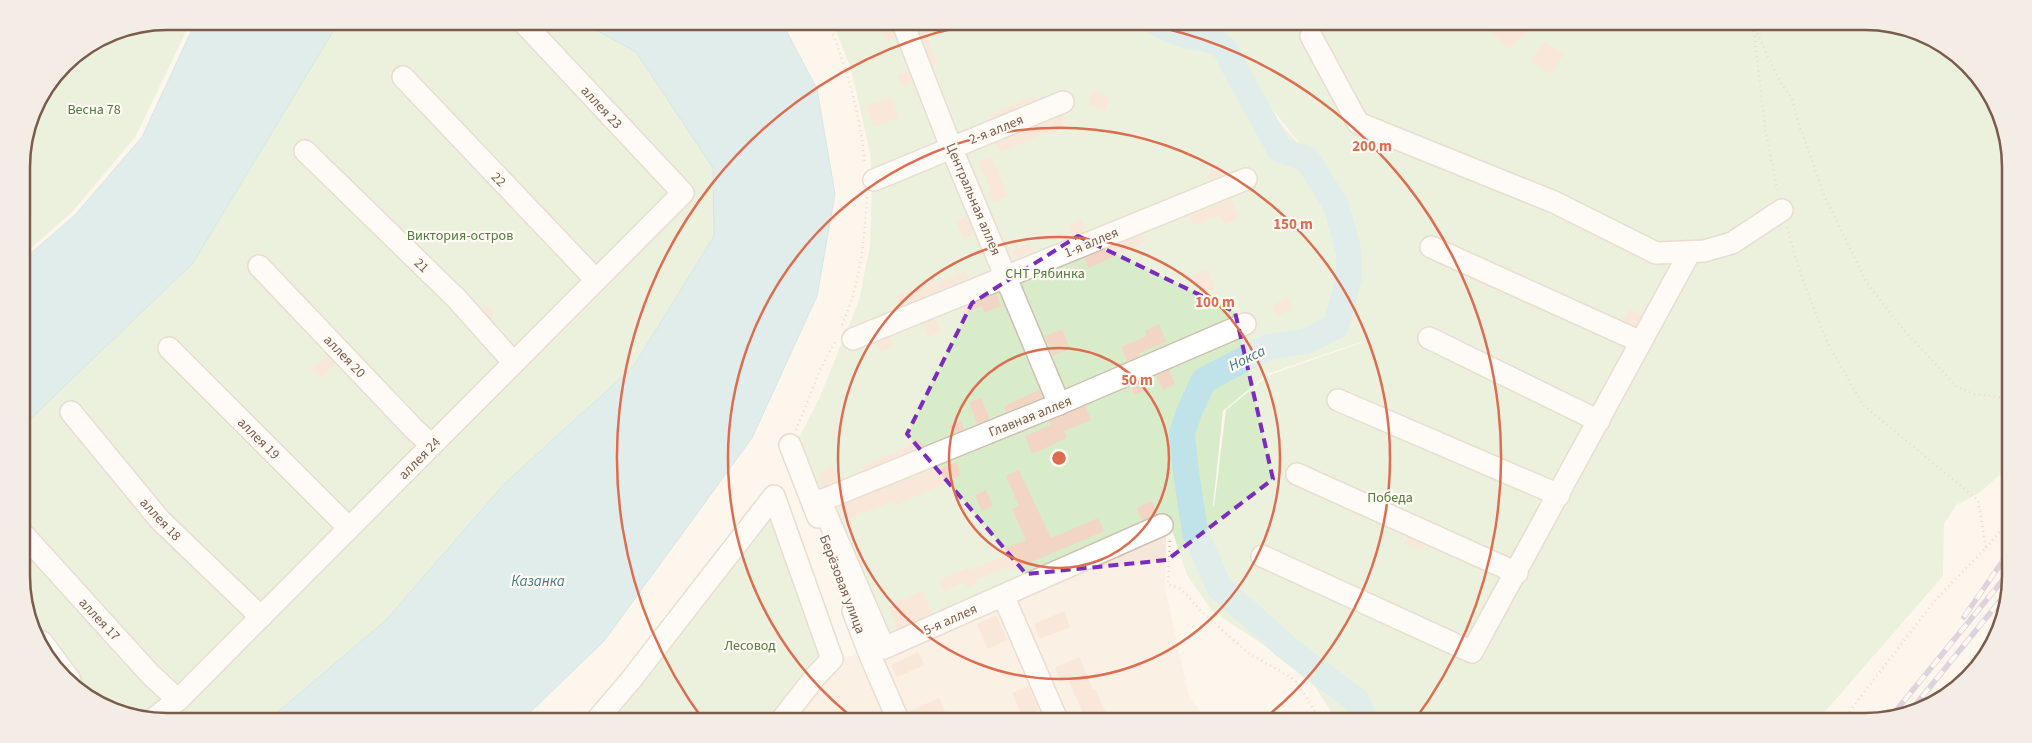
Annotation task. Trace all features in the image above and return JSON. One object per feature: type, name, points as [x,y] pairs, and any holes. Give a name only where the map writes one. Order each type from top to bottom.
[{"type":"street","name":"аллея 23","points":[[530,30],[683,193]]},
{"type":"street","name":"Центральная аллея","points":[[906,30],[951,147],[1059,404]]},
{"type":"street","points":[[1311,36],[1358,123],[1554,202],[1656,254],[1704,251],[1732,244],[1782,210]]},
{"type":"street","name":"22","points":[[403,77],[596,280]]},
{"type":"street","name":"2-я аллея","points":[[869,180],[1063,102]]},
{"type":"street","name":"21","points":[[305,152],[457,299],[514,363]]},
{"type":"street","name":"1-я аллея","points":[[844,334],[1006,277],[1246,179]]},
{"type":"street","name":"аллея 24","points":[[162,713],[178,700],[683,193]]},
{"type":"street","points":[[1431,247],[1641,342]]},
{"type":"street","points":[[1262,556],[1472,652],[1517,573],[1690,252]]},
{"type":"street","name":"аллея 20","points":[[259,266],[415,430],[432,445]]},
{"type":"street","name":"Главная аллея","points":[[817,502],[1059,404],[1245,324]]},
{"type":"street","points":[[1429,338],[1599,421]]},
{"type":"street","name":"аллея 19","points":[[169,348],[349,528]]},
{"type":"street","points":[[1338,400],[1559,495]]},
{"type":"street","name":"аллея 18","points":[[71,412],[160,520],[261,617]]},
{"type":"street","name":"Берёзовая улица","points":[[790,445],[817,502],[872,660],[895,713]]},
{"type":"street","points":[[1297,474],[1517,573]]},
{"type":"street","points":[[603,713],[630,681],[774,496],[832,660],[787,713]]},
{"type":"street","name":"5-я аллея","points":[[817,502],[884,648],[1166,528]]},
{"type":"street","name":"аллея 17","points":[[30,543],[150,674],[178,700]]},
{"type":"street","points":[[1006,602],[1054,713]]},
{"type":"path","points":[[790,445],[821,368],[844,334],[864,250],[869,180],[862,126],[831,30]]},
{"type":"path","points":[[1754,30],[1766,128],[1782,210],[1802,278],[1827,342],[1862,405],[1978,500],[1986,548]]},
{"type":"path","points":[[1756,30],[1780,82],[1792,98],[1797,120],[1825,197],[1867,284],[1903,329],[1957,387],[1974,394],[2002,399]]},
{"type":"path","points":[[1166,528],[1168,584],[1181,589],[1202,612],[1247,652],[1295,680],[1316,713]]},
{"type":"path","points":[[1849,713],[1936,599],[2002,529]]},
{"type":"path","points":[[1962,673],[1976,653],[1979,652]]},
{"type":"highlighted area","points":[[1078,236],[1235,312],[1273,479],[1167,560],[1026,574],[907,434],[972,303]]},
{"type":"shaded area","points":[[1166,535],[1165,588],[1189,697],[1201,713],[799,713],[838,662],[859,652],[873,664]]},
{"type":"green space","name":"Весна 78","points":[[187,30],[136,136],[73,211],[30,249],[30,158],[40,114],[48,98],[70,70],[98,48],[114,40],[149,31]]},
{"type":"green space","name":"Виктория-остров","points":[[335,30],[596,30],[636,52],[713,168],[714,236],[633,367],[505,483],[386,620],[277,713],[158,713],[123,706],[91,690],[64,666],[44,637],[37,620],[31,594],[30,576],[30,417]]},
{"type":"green space","points":[[836,30],[1865,30],[1883,31],[1909,37],[1926,44],[1949,58],[1974,83],[1992,114],[2001,149],[2002,473],[1979,493],[1956,505],[1944,524],[1943,576],[1824,713],[1332,713],[1315,687],[1279,655],[1212,611],[1187,575],[1170,525],[883,652],[795,445],[819,399],[859,300],[870,245],[872,182],[870,153],[851,69]],"holes":[[[1224,34],[1266,101],[1304,149],[1265,108]],[[1364,338],[1361,343],[1269,375],[1226,410],[1214,507],[1223,411],[1267,374],[1361,342]]]},
{"type":"green space","name":"Лесовод","points":[[775,487],[838,662],[799,713],[595,713]]},
{"type":"water","points":[[192,30],[335,30],[193,263],[30,419],[30,254],[75,215],[142,137]]},
{"type":"water","name":"Казанка","points":[[596,30],[786,30],[817,89],[835,194],[817,296],[752,438],[604,641],[529,713],[277,713],[386,620],[505,483],[633,367],[714,236],[713,168],[636,52]]},
{"type":"building","points":[[880,30],[892,30],[895,38],[886,42]]},
{"type":"building","points":[[919,30],[925,30],[938,65],[933,67]]},
{"type":"building","points":[[1490,30],[1523,30],[1526,33],[1509,49]]},
{"type":"building","points":[[1544,42],[1564,54],[1551,74],[1531,61]]},
{"type":"building","points":[[908,71],[912,82],[902,86],[897,75]]},
{"type":"building","points":[[1093,91],[1110,96],[1105,111],[1088,105]]},
{"type":"building","points":[[1033,96],[1035,100],[991,118],[990,115]]},
{"type":"building","points":[[891,97],[899,117],[874,127],[866,106]]},
{"type":"building","points":[[1061,116],[1066,128],[1052,134],[1051,131],[1000,152],[996,143]]},
{"type":"building","points":[[991,156],[1008,196],[993,203],[988,192],[991,190],[978,162]]},
{"type":"building","points":[[1218,170],[1220,176],[1209,180],[1207,175]]},
{"type":"building","points":[[1231,199],[1239,218],[1224,224],[1220,215],[1194,226],[1189,216]]},
{"type":"building","points":[[966,216],[974,234],[963,238],[956,221]]},
{"type":"building","points":[[1081,219],[1086,230],[1073,236],[1068,225]]},
{"type":"building","points":[[1142,235],[1145,242],[1089,268],[1084,258]]},
{"type":"building","points":[[1029,243],[1033,252],[1015,259],[1012,251]]},
{"type":"building","points":[[1207,269],[1215,288],[1200,294],[1192,275]]},
{"type":"building","points":[[966,271],[969,278],[900,306],[896,296],[907,291],[908,294],[934,282],[935,285]]},
{"type":"building","points":[[996,294],[1001,306],[985,313],[982,306],[962,315],[960,309]]},
{"type":"building","points":[[1288,298],[1293,309],[1276,316],[1272,305]]},
{"type":"building","points":[[486,306],[494,314],[490,318],[483,309]]},
{"type":"building","points":[[1629,309],[1641,316],[1636,326],[1623,320]]},
{"type":"building","points":[[935,319],[940,332],[928,337],[922,324]]},
{"type":"building","points":[[1159,324],[1166,342],[1139,353],[1140,356],[1127,361],[1121,347],[1147,336],[1145,331]]},
{"type":"building","points":[[1062,329],[1070,349],[1053,356],[1045,336]]},
{"type":"building","points":[[890,337],[894,346],[880,352],[876,343]]},
{"type":"building","points":[[327,355],[335,364],[321,378],[312,369]]},
{"type":"building","points":[[1169,370],[1175,384],[1163,390],[1156,376]]},
{"type":"building","points":[[1143,381],[1147,390],[1134,395],[1131,387]]},
{"type":"building","points":[[1039,390],[1043,397],[1006,412],[1004,406]]},
{"type":"building","points":[[981,398],[990,419],[977,424],[969,402]]},
{"type":"building","points":[[1085,406],[1091,420],[1064,431],[1067,438],[1032,454],[1025,436],[1051,425],[1050,421]]},
{"type":"building","points":[[961,421],[964,429],[953,434],[949,426]]},
{"type":"building","points":[[920,439],[923,446],[862,471],[861,467],[909,446],[908,444]]},
{"type":"building","points":[[956,462],[961,475],[895,506],[893,501],[847,520],[840,506],[933,469],[934,472]]},
{"type":"building","points":[[833,467],[838,480],[823,487],[817,474]]},
{"type":"building","points":[[1019,470],[1051,538],[1098,518],[1104,531],[1011,571],[1009,566],[976,580],[978,583],[967,588],[965,582],[944,591],[939,580],[970,567],[971,570],[1005,555],[1002,549],[1026,540],[1012,509],[1019,506],[1006,476]]},
{"type":"building","points":[[986,490],[993,506],[982,511],[975,495]]},
{"type":"building","points":[[1152,501],[1157,513],[1142,520],[1136,508]]},
{"type":"building","points":[[1407,537],[1424,545],[1422,551],[1404,544]]},
{"type":"building","points":[[923,591],[932,613],[897,628],[888,606]]},
{"type":"building","points":[[1064,611],[1070,627],[1040,639],[1034,624]]},
{"type":"building","points":[[996,615],[1007,640],[988,649],[977,624]]},
{"type":"building","points":[[918,652],[924,665],[897,677],[891,665]]},
{"type":"building","points":[[1079,657],[1093,690],[1095,689],[1106,713],[1083,713],[1068,679],[1061,682],[1055,668]]},
{"type":"building","points":[[1029,686],[1039,710],[1032,713],[1021,713],[1012,693]]},
{"type":"building","points":[[939,698],[945,712],[908,713]]},
{"type":"waterway","name":"Нокса","points":[[1171,30],[1187,36],[1210,40],[1223,47],[1280,150],[1307,159],[1336,205],[1349,253],[1349,277],[1336,326],[1307,341],[1268,347],[1204,380],[1182,433],[1195,532],[1219,587],[1286,647],[1358,702],[1361,713]]},
{"type":"railway","points":[[1964,617],[2002,562]]},
{"type":"railway","points":[[1898,709],[2002,581]]},
{"type":"railway","points":[[1917,703],[1999,602]]},
{"type":"park label","name":"СНТ Рябинка","points":[[1045,273]]},
{"type":"park label","name":"Победа","points":[[1390,497]]}]
